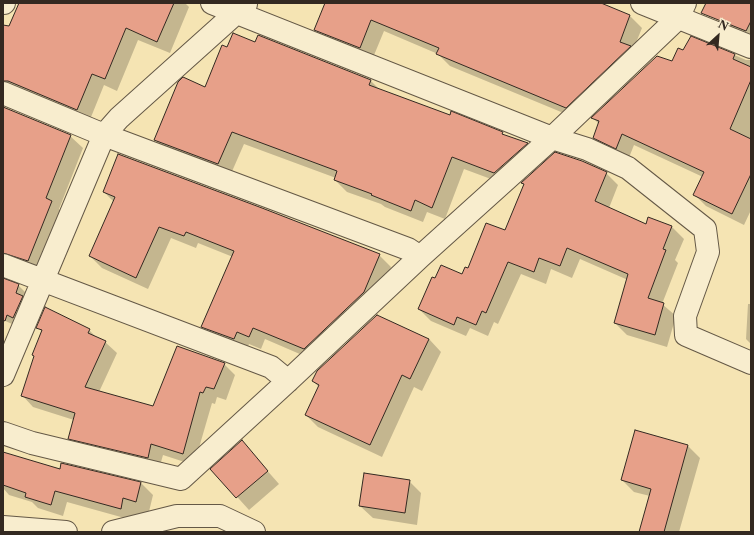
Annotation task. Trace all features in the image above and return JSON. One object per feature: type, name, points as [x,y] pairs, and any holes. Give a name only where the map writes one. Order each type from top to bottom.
[{"type":"street","points":[[212,3],[241,8],[552,138],[587,150],[628,168],[705,229],[708,252],[685,316],[686,335],[751,363]]},
{"type":"street","points":[[642,3],[681,11],[751,47]]},
{"type":"street","points":[[3,375],[104,135],[119,118],[241,8]]},
{"type":"street","points":[[3,433],[32,443],[181,479],[420,257],[552,138],[681,11]]},
{"type":"street","points":[[3,93],[104,135],[408,249],[420,257]]},
{"type":"street","points":[[3,265],[271,367],[288,381]]},
{"type":"street","points":[[113,532],[177,516],[220,516],[254,532]]},
{"type":"street","points":[[3,527],[66,532]]},
{"type":"building","points":[[19,3],[174,3],[157,42],[126,28],[105,79],[92,74],[77,110],[8,81],[3,81],[3,25],[9,26]]},
{"type":"building","points":[[325,3],[601,3],[630,15],[620,42],[631,46],[566,108],[436,54],[439,48],[371,20],[360,48],[314,30]]},
{"type":"building","points":[[706,3],[751,3],[751,21],[746,31],[701,13]]},
{"type":"building","points":[[233,33],[255,42],[258,35],[371,80],[369,85],[450,115],[451,111],[503,132],[502,134],[528,143],[494,173],[452,157],[432,208],[415,200],[411,211],[371,195],[372,194],[334,180],[337,171],[232,132],[218,164],[154,140],[178,82],[183,77],[205,87],[222,45],[227,47]]},
{"type":"building","points":[[691,36],[735,54],[733,59],[751,67],[751,80],[730,129],[751,139],[751,174],[732,214],[693,195],[704,172],[622,134],[616,149],[593,138],[599,121],[591,118],[657,56],[672,61],[678,48],[683,50]]},
{"type":"building","points":[[3,107],[71,135],[46,198],[52,201],[28,261],[3,253]]},
{"type":"building","points":[[555,152],[582,161],[607,172],[595,201],[646,224],[648,217],[672,226],[663,249],[666,250],[648,298],[664,303],[655,335],[614,323],[628,274],[567,248],[560,266],[539,258],[534,272],[508,262],[486,313],[482,311],[476,325],[457,317],[454,325],[418,309],[432,277],[435,278],[441,265],[462,274],[465,267],[468,268],[486,223],[505,230],[524,184],[521,183]]},
{"type":"building","points":[[118,154],[380,254],[364,292],[304,349],[253,328],[249,337],[237,332],[234,339],[201,327],[234,251],[186,232],[184,236],[159,227],[136,278],[89,256],[115,197],[103,192]]},
{"type":"building","points":[[3,278],[19,284],[16,293],[23,296],[13,318],[7,315],[5,321],[3,320]]},
{"type":"building","points":[[45,307],[90,329],[88,333],[106,341],[85,387],[153,406],[177,346],[225,363],[214,389],[206,387],[203,393],[200,392],[183,454],[151,444],[148,458],[68,439],[75,413],[21,396],[34,356],[32,355],[42,330],[36,328]]},
{"type":"building","points":[[377,315],[429,339],[410,379],[402,375],[370,445],[305,415],[319,385],[312,381],[317,371]]},
{"type":"building","points":[[635,430],[688,445],[664,532],[639,532],[651,489],[621,480]]},
{"type":"building","points":[[242,440],[268,471],[236,498],[210,469]]},
{"type":"building","points":[[3,452],[60,469],[61,463],[141,482],[136,502],[123,498],[121,509],[55,491],[51,505],[25,497],[26,493],[3,485]]},
{"type":"building","points":[[364,473],[410,480],[405,513],[359,506]]}]
